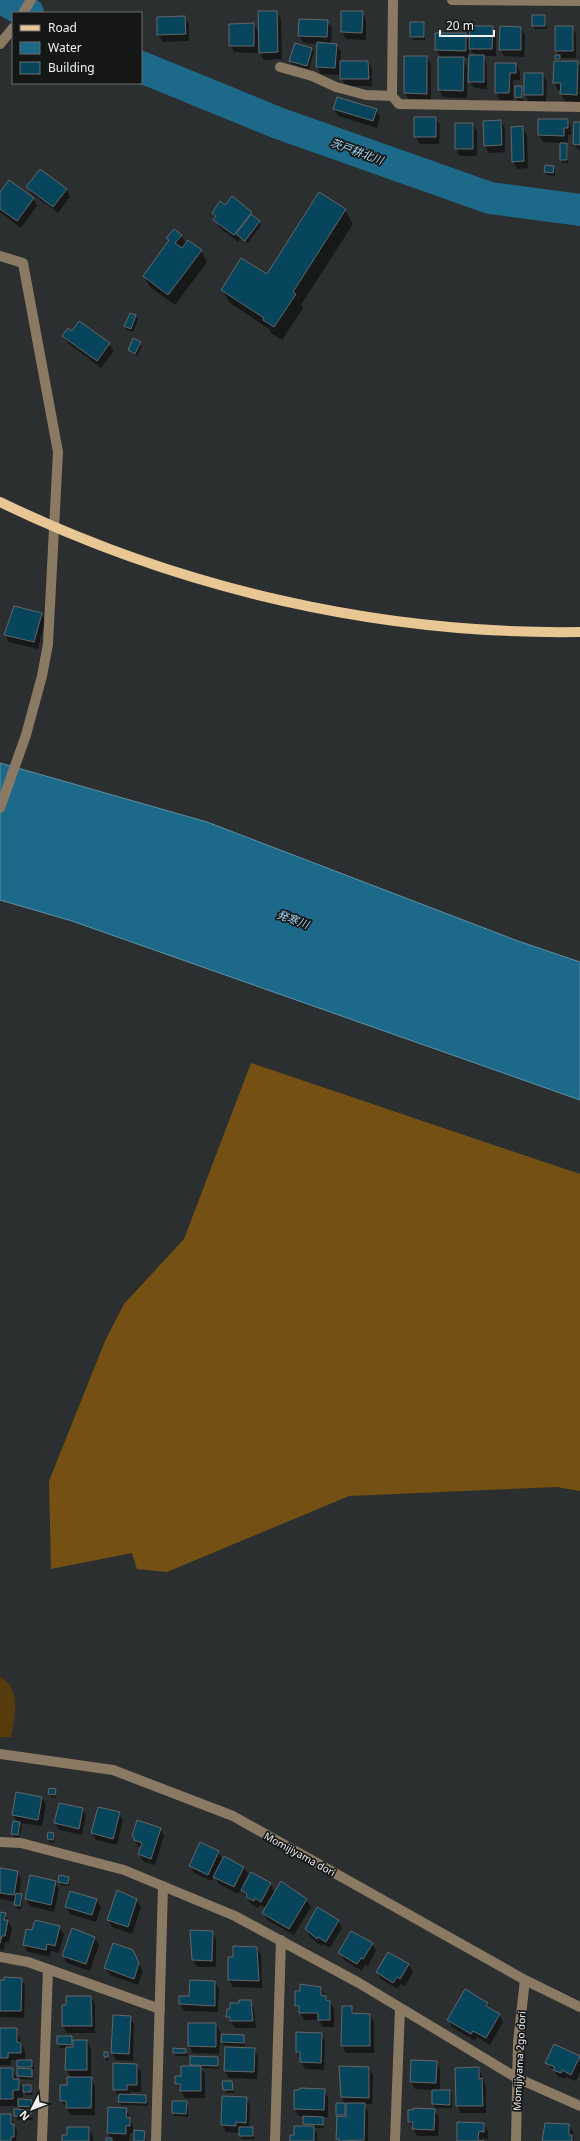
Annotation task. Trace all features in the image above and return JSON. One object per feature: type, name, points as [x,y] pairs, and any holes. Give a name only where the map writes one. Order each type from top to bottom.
[{"type":"main road","points":[[0,502],[54,528],[158,567],[235,589],[311,607],[391,621],[469,629],[544,633],[580,632]]},
{"type":"street","points":[[24,12],[31,0]]},
{"type":"street","points":[[393,0],[392,96],[399,104],[580,107]]},
{"type":"street","points":[[452,0],[580,1]]},
{"type":"street","points":[[0,44],[11,30]]},
{"type":"street","points":[[280,67],[312,76],[336,87],[366,95],[392,96]]},
{"type":"street","points":[[0,256],[23,263],[58,452],[48,644],[42,676],[26,735],[0,808]]},
{"type":"street","name":"Momijiyama dori","points":[[0,1754],[113,1770],[233,1816],[525,1980],[580,2007]]},
{"type":"street","points":[[0,1842],[21,1843],[124,1870],[234,1916],[281,1940],[400,2008],[517,2078],[580,2106]]},
{"type":"street","points":[[156,2141],[163,1886]]},
{"type":"street","points":[[275,2141],[281,1940]]},
{"type":"street","points":[[0,1957],[28,1962],[160,2008]]},
{"type":"street","points":[[42,2141],[48,1969]]},
{"type":"street","name":"Momijiyama 2go dori","points":[[516,2141],[518,2042],[525,1980]]},
{"type":"street","points":[[395,2141],[400,2008]]},
{"type":"shaded area","points":[[251,1063],[580,1174],[580,1491],[557,1487],[349,1496],[167,1572],[137,1569],[132,1553],[51,1569],[49,1481],[105,1341],[124,1304],[184,1239]]},
{"type":"shaded area","points":[[0,1677],[7,1682],[12,1689],[14,1696],[15,1712],[11,1737],[0,1737]]},
{"type":"water","name":"発寒川","points":[[0,763],[207,822],[518,941],[580,962],[580,1100],[72,921],[0,900]]},
{"type":"building","points":[[258,11],[277,11],[278,52],[259,53]]},
{"type":"building","points":[[341,11],[363,11],[362,33],[341,32]]},
{"type":"building","points":[[532,15],[545,15],[545,26],[532,26]]},
{"type":"building","points":[[185,16],[186,34],[157,35],[157,17]]},
{"type":"building","points":[[299,19],[328,20],[327,37],[298,36]]},
{"type":"building","points":[[410,22],[424,22],[424,37],[410,37]]},
{"type":"building","points":[[254,23],[254,46],[229,46],[229,24]]},
{"type":"building","points":[[470,26],[493,26],[492,49],[469,49]]},
{"type":"building","points":[[500,26],[521,27],[521,50],[499,50]]},
{"type":"building","points":[[555,26],[573,26],[573,51],[555,51]]},
{"type":"building","points":[[435,33],[466,33],[466,51],[435,50]]},
{"type":"building","points":[[317,42],[337,44],[335,68],[316,67]]},
{"type":"building","points":[[295,43],[312,48],[307,66],[289,61]]},
{"type":"building","points":[[469,55],[484,55],[484,82],[468,82]]},
{"type":"building","points":[[555,55],[560,55],[560,59],[555,59]]},
{"type":"building","points":[[404,56],[427,56],[427,94],[404,93]]},
{"type":"building","points":[[438,57],[464,57],[463,91],[438,90]]},
{"type":"building","points":[[340,61],[368,61],[369,79],[340,79]]},
{"type":"building","points":[[554,61],[578,61],[577,95],[560,94],[561,83],[553,83]]},
{"type":"building","points":[[495,63],[516,63],[516,73],[510,73],[509,93],[495,93]]},
{"type":"building","points":[[524,73],[543,73],[543,95],[524,95]]},
{"type":"building","points":[[515,86],[522,86],[522,98],[515,97]]},
{"type":"building","points":[[337,97],[377,109],[373,121],[333,109]]},
{"type":"building","points":[[414,117],[436,117],[436,137],[414,137]]},
{"type":"building","points":[[538,119],[568,119],[568,128],[564,128],[564,136],[538,135]]},
{"type":"building","points":[[501,120],[502,145],[484,146],[483,121]]},
{"type":"building","points":[[574,122],[580,122],[580,145],[573,144]]},
{"type":"building","points":[[455,123],[473,123],[473,149],[455,149]]},
{"type":"building","points":[[523,126],[524,161],[512,162],[511,127]]},
{"type":"building","points":[[560,143],[567,143],[567,160],[560,160]]},
{"type":"building","points":[[545,165],[554,166],[553,173],[544,172]]},
{"type":"building","points":[[40,169],[67,189],[53,207],[26,187]]},
{"type":"building","points":[[9,180],[34,198],[17,221],[0,209],[0,192]]},
{"type":"building","points":[[319,192],[346,209],[293,292],[296,294],[274,327],[263,320],[264,318],[221,290],[241,258],[267,274]]},
{"type":"building","points":[[232,196],[252,212],[234,235],[213,220],[216,216],[212,213],[220,201],[225,205]]},
{"type":"building","points":[[251,214],[260,221],[245,241],[236,234]]},
{"type":"building","points":[[174,229],[182,235],[175,243],[182,248],[188,240],[202,250],[168,295],[143,276],[169,240],[166,238]]},
{"type":"building","points":[[130,313],[136,315],[131,329],[124,326]]},
{"type":"building","points":[[79,321],[110,343],[97,361],[62,336],[68,328],[72,331]]},
{"type":"building","points":[[133,338],[141,342],[135,354],[128,350]]},
{"type":"building","points":[[14,606],[42,613],[34,642],[4,635]]},
{"type":"building","points":[[49,1788],[56,1789],[55,1795],[48,1794]]},
{"type":"building","points":[[16,1792],[42,1797],[38,1820],[12,1815]]},
{"type":"building","points":[[59,1803],[83,1808],[79,1829],[54,1823]]},
{"type":"building","points":[[98,1807],[120,1812],[113,1839],[91,1833]]},
{"type":"building","points":[[137,1820],[161,1828],[151,1859],[138,1854],[142,1843],[134,1840],[134,1837],[132,1836]]},
{"type":"building","points":[[13,1821],[20,1822],[18,1835],[11,1834]]},
{"type":"building","points":[[48,1832],[54,1833],[53,1840],[47,1839]]},
{"type":"building","points":[[200,1842],[219,1851],[208,1875],[189,1866]]},
{"type":"building","points":[[224,1856],[244,1867],[234,1887],[213,1877]]},
{"type":"building","points":[[0,1868],[18,1871],[14,1895],[0,1893]]},
{"type":"building","points":[[251,1872],[271,1883],[261,1902],[255,1898],[254,1901],[246,1897],[247,1894],[241,1890]]},
{"type":"building","points":[[30,1875],[56,1881],[51,1905],[25,1899]]},
{"type":"building","points":[[59,1875],[69,1877],[68,1884],[58,1882]]},
{"type":"building","points":[[281,1881],[307,1899],[289,1929],[262,1913]]},
{"type":"building","points":[[117,1890],[137,1899],[128,1927],[107,1920]]},
{"type":"building","points":[[70,1891],[97,1899],[92,1915],[65,1907]]},
{"type":"building","points":[[16,1893],[22,1894],[20,1906],[14,1905]]},
{"type":"building","points":[[317,1907],[339,1920],[326,1942],[318,1937],[317,1939],[305,1929]]},
{"type":"building","points":[[0,1912],[6,1913],[4,1920],[8,1920],[5,1936],[2,1936],[0,1943]]},
{"type":"building","points":[[35,1920],[60,1926],[55,1946],[47,1944],[46,1950],[23,1945],[26,1929],[32,1930]]},
{"type":"building","points":[[72,1928],[95,1937],[86,1964],[62,1956]]},
{"type":"building","points":[[190,1930],[213,1931],[212,1961],[192,1960]]},
{"type":"building","points":[[351,1931],[373,1943],[363,1959],[361,1958],[357,1964],[338,1953]]},
{"type":"building","points":[[113,1943],[133,1950],[139,1963],[134,1979],[104,1968]]},
{"type":"building","points":[[233,1946],[257,1947],[259,1981],[228,1980],[228,1957],[233,1957]]},
{"type":"building","points":[[388,1952],[409,1964],[400,1979],[397,1977],[393,1983],[376,1972]]},
{"type":"building","points":[[4,1977],[22,1978],[21,2011],[0,2011],[0,1980],[4,1980]]},
{"type":"building","points":[[190,1980],[215,1981],[215,2006],[179,2004],[179,1996],[189,1996]]},
{"type":"building","points":[[300,1984],[321,1987],[321,1995],[326,1996],[326,2000],[330,2001],[330,2020],[318,2020],[318,2013],[299,2013],[299,2006],[295,2006],[295,1991],[300,1991]]},
{"type":"building","points":[[465,1989],[488,2003],[486,2006],[500,2014],[486,2038],[473,2031],[471,2034],[447,2020]]},
{"type":"building","points":[[66,1996],[91,1996],[92,2026],[62,2026],[62,2005],[66,2005]]},
{"type":"building","points":[[239,2000],[251,2000],[253,2021],[230,2021],[230,2017],[226,2017],[227,2009],[230,2009],[230,2003],[239,2003]]},
{"type":"building","points":[[342,2006],[352,2006],[352,2013],[370,2014],[370,2046],[341,2046]]},
{"type":"building","points":[[113,2015],[131,2016],[129,2054],[111,2053]]},
{"type":"building","points":[[188,2023],[216,2023],[216,2047],[188,2046]]},
{"type":"building","points":[[0,2028],[17,2028],[17,2042],[21,2043],[21,2053],[8,2053],[8,2058],[0,2058]]},
{"type":"building","points":[[296,2032],[322,2033],[321,2063],[300,2062],[300,2052],[296,2052]]},
{"type":"building","points":[[222,2034],[244,2035],[244,2043],[221,2042]]},
{"type":"building","points":[[57,2036],[72,2036],[72,2045],[57,2044]]},
{"type":"building","points":[[73,2040],[87,2040],[87,2070],[65,2070],[66,2047],[73,2047]]},
{"type":"building","points":[[554,2044],[580,2056],[571,2075],[562,2070],[561,2073],[553,2070],[555,2067],[545,2063]]},
{"type":"building","points":[[225,2047],[255,2048],[254,2072],[224,2071]]},
{"type":"building","points":[[173,2048],[186,2049],[186,2053],[173,2053]]},
{"type":"building","points":[[104,2052],[108,2052],[108,2057],[104,2057]]},
{"type":"building","points":[[190,2056],[218,2057],[218,2066],[190,2065]]},
{"type":"building","points":[[17,2060],[32,2060],[32,2067],[17,2067]]},
{"type":"building","points":[[411,2060],[437,2061],[436,2083],[410,2082]]},
{"type":"building","points":[[113,2063],[137,2064],[137,2085],[127,2085],[127,2090],[113,2090]]},
{"type":"building","points":[[181,2066],[201,2066],[201,2091],[180,2091],[180,2084],[175,2084],[175,2076],[181,2076]]},
{"type":"building","points":[[339,2066],[369,2067],[369,2098],[341,2097]]},
{"type":"building","points":[[479,2067],[479,2079],[482,2078],[483,2106],[456,2106],[455,2068]]},
{"type":"building","points":[[0,2068],[13,2068],[13,2079],[19,2079],[19,2090],[13,2090],[13,2099],[0,2099]]},
{"type":"building","points":[[17,2068],[32,2069],[32,2077],[17,2076]]},
{"type":"building","points":[[67,2077],[92,2077],[91,2108],[66,2108],[66,2101],[60,2101],[60,2085],[67,2085]]},
{"type":"building","points":[[222,2081],[232,2081],[233,2090],[223,2090]]},
{"type":"building","points":[[23,2085],[31,2085],[31,2092],[23,2092]]},
{"type":"building","points":[[300,2088],[325,2089],[324,2110],[294,2109],[294,2090],[299,2090]]},
{"type":"building","points":[[432,2090],[450,2090],[450,2105],[432,2104]]},
{"type":"building","points":[[119,2094],[146,2095],[146,2103],[118,2102]]},
{"type":"building","points":[[222,2096],[247,2097],[246,2123],[236,2122],[236,2126],[221,2125]]},
{"type":"building","points":[[18,2099],[32,2100],[32,2107],[18,2106]]},
{"type":"building","points":[[172,2101],[187,2101],[186,2114],[172,2113]]},
{"type":"building","points":[[336,2103],[345,2103],[345,2115],[336,2115]]},
{"type":"building","points":[[346,2103],[365,2103],[364,2140],[339,2141],[339,2139],[336,2139],[337,2116],[346,2117]]},
{"type":"building","points":[[108,2107],[127,2108],[126,2117],[130,2118],[130,2126],[126,2126],[126,2134],[107,2133]]},
{"type":"building","points":[[413,2108],[435,2109],[434,2130],[412,2129],[413,2122],[408,2122],[408,2110],[413,2110]]},
{"type":"building","points":[[14,2109],[31,2110],[31,2117],[14,2116]]},
{"type":"building","points":[[0,2114],[11,2114],[11,2124],[14,2124],[14,2137],[11,2137],[11,2141],[0,2141]]},
{"type":"building","points":[[303,2116],[323,2117],[323,2125],[303,2124]]},
{"type":"building","points":[[457,2122],[484,2123],[484,2132],[479,2131],[478,2140],[484,2141],[457,2141]]},
{"type":"building","points":[[545,2123],[569,2124],[569,2135],[572,2135],[572,2141],[542,2141]]},
{"type":"building","points":[[294,2126],[314,2126],[314,2141],[290,2141],[290,2135],[294,2135]]},
{"type":"building","points":[[67,2127],[89,2127],[89,2141],[62,2141],[62,2135],[67,2135]]},
{"type":"building","points":[[239,2127],[253,2127],[253,2136],[239,2136]]},
{"type":"building","points":[[134,2130],[145,2131],[144,2141],[134,2141]]},
{"type":"building","points":[[106,2138],[112,2138],[112,2141],[106,2141]]},
{"type":"waterway","name":"茨戸耕北川","points":[[5,0],[26,12]]},
{"type":"waterway","name":"茨戸耕北川","points":[[142,67],[278,123],[490,198],[580,210]]}]
